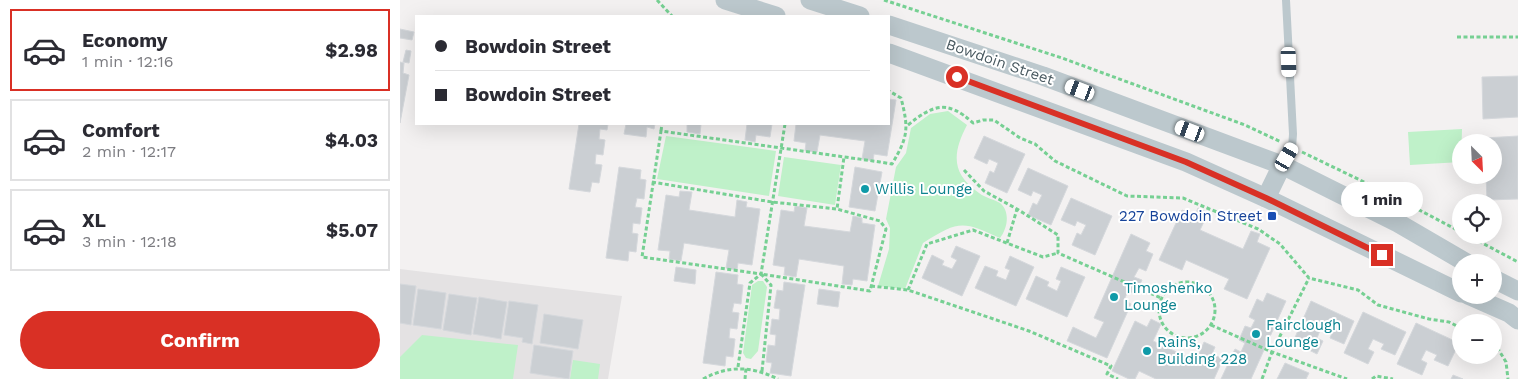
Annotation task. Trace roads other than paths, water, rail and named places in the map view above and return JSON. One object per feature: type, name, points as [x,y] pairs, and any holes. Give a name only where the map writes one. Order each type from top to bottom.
[{"type":"street","points":[[725,0],[773,15]]},
{"type":"street","points":[[810,0],[857,15]]},
{"type":"street","name":"Bowdoin Street","points":[[890,25],[1043,76],[1282,165],[1398,223],[1452,254]]},
{"type":"street","name":"Bowdoin Street","points":[[890,53],[1186,162],[1266,198],[1452,289]]},
{"type":"street","points":[[1266,198],[1282,165]]},
{"type":"street","points":[[1502,283],[1518,291]]},
{"type":"street","points":[[1490,304],[1518,320]]},
{"type":"lane","points":[[1282,165],[1292,148],[1293,134],[1286,0]]},
{"type":"place","name":"Willis Lounge","points":[[865,189]]},
{"type":"place","name":"227 Bowdoin Street","points":[[1272,216]]},
{"type":"place","name":"Timoshenko Lounge","points":[[1114,297]]},
{"type":"place","name":"Fairclough Lounge","points":[[1256,334]]},
{"type":"place","name":"Rains, Building 228","points":[[1147,351]]}]
